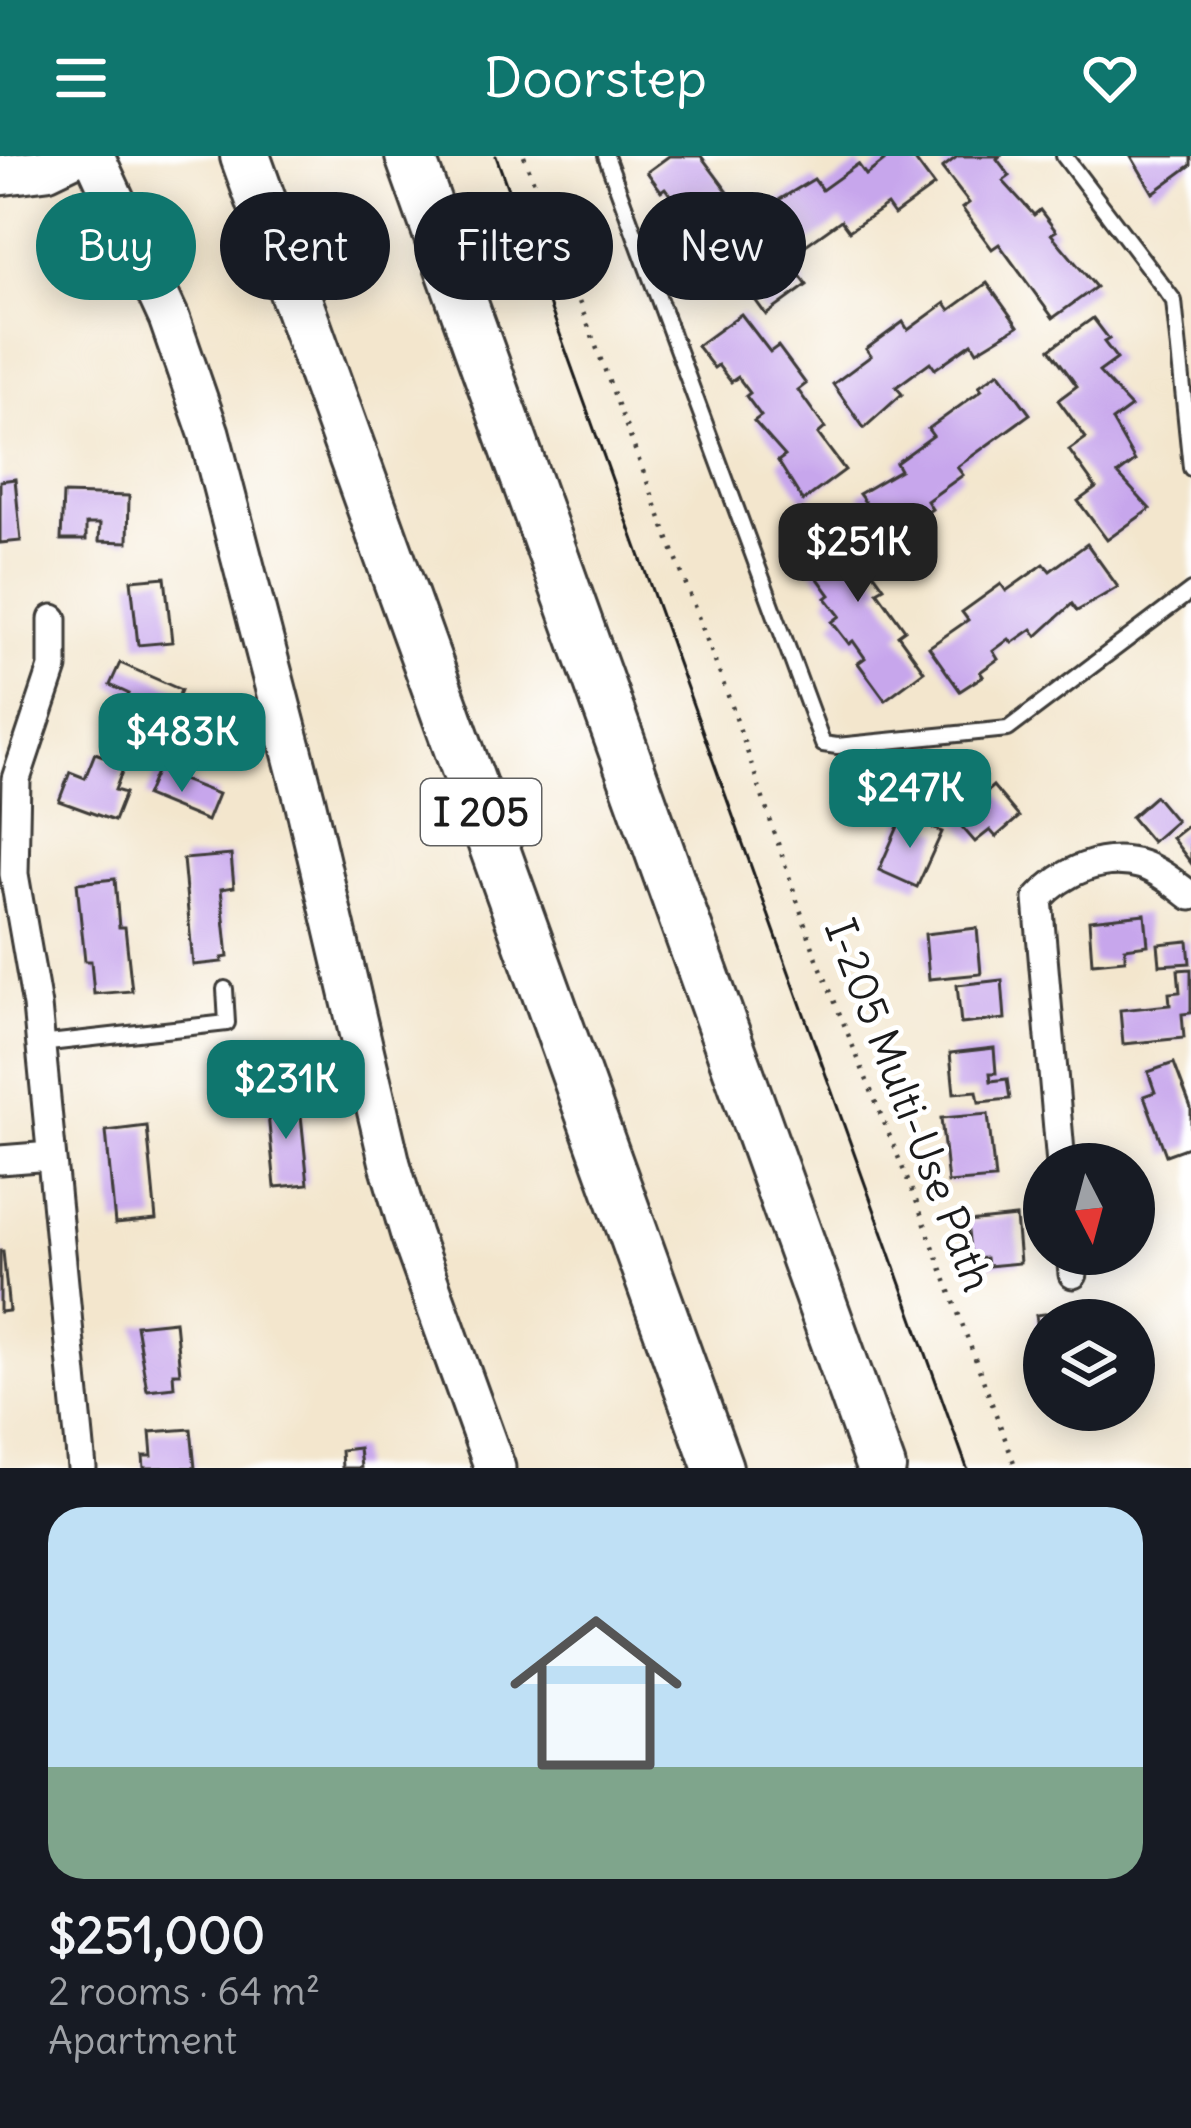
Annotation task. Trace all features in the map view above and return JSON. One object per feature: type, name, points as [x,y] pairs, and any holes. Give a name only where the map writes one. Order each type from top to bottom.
[{"type":"highway","name":"I 205","points":[[245,156],[718,1468]]},
{"type":"highway","points":[[410,156],[880,1468]]},
{"type":"main road","points":[[0,176],[47,169],[74,156]]},
{"type":"main road","points":[[94,156],[169,317],[209,433],[305,801],[395,1182],[495,1468]]},
{"type":"street","points":[[53,619],[53,668],[16,779],[7,875],[40,1043],[82,1468]]},
{"type":"street","points":[[1059,1143],[1038,898],[1061,874],[1134,863],[1191,896]]},
{"type":"street","points":[[0,1160],[51,1156]]},
{"type":"lane","points":[[606,156],[823,744],[1008,729],[1191,591]]},
{"type":"lane","points":[[1064,156],[1174,301],[1191,468]]},
{"type":"lane","points":[[40,1043],[227,1023],[225,988]]},
{"type":"path","name":"I-205 Multi-Use Path","points":[[524,156],[721,676],[814,951],[917,1203],[1016,1468]]},
{"type":"building","points":[[669,156],[701,156],[728,192],[661,191],[647,172]]},
{"type":"building","points":[[880,156],[912,156],[934,186],[894,215],[887,205],[849,231],[841,220],[806,245],[806,192],[792,192],[814,179],[822,190],[858,164],[866,175],[884,161]]},
{"type":"building","points":[[958,156],[1000,156],[997,159],[1010,176],[1003,181],[1034,215],[1040,210],[1056,231],[1051,234],[1096,287],[1053,318],[999,244],[992,249],[962,208],[969,203],[942,168]]},
{"type":"building","points":[[1131,156],[1191,156],[1191,165],[1153,193]]},
{"type":"building","points":[[987,283],[1018,326],[977,351],[972,343],[935,369],[930,362],[896,387],[902,394],[864,428],[833,384],[871,356],[866,349],[903,322],[908,330],[945,303],[950,310]]},
{"type":"building","points":[[755,300],[786,300],[766,315]]},
{"type":"building","points":[[741,314],[770,352],[778,346],[806,384],[798,390],[825,428],[818,434],[845,470],[803,501],[778,461],[785,456],[754,421],[761,416],[746,396],[750,393],[738,377],[731,382],[718,365],[714,368],[697,346]]},
{"type":"building","points":[[1093,318],[1117,359],[1099,372],[1131,407],[1112,421],[1135,461],[1118,474],[1150,509],[1107,540],[1078,501],[1096,488],[1069,450],[1086,438],[1058,400],[1077,386],[1050,349]]},
{"type":"building","points":[[999,372],[1030,414],[957,467],[963,475],[927,501],[932,509],[891,538],[859,494],[900,470],[896,463],[933,436],[928,429]]},
{"type":"building","points":[[15,479],[21,541],[0,543],[0,481]]},
{"type":"building","points":[[63,494],[129,496],[128,542],[99,541],[100,524],[86,524],[86,540],[61,540]]},
{"type":"building","points":[[830,512],[884,587],[877,591],[905,630],[898,635],[924,671],[885,700],[858,663],[865,658],[832,622],[840,616],[826,598],[830,595],[790,540]]},
{"type":"building","points":[[1087,544],[1118,587],[1077,611],[1072,604],[1037,636],[1032,629],[1012,643],[1009,639],[993,651],[998,659],[980,672],[983,676],[960,691],[929,647],[968,620],[962,612],[1001,584],[1006,591],[1044,564],[1050,571]]},
{"type":"building","points":[[165,577],[172,642],[138,645],[131,580]]},
{"type":"building","points":[[120,663],[181,690],[174,707],[162,702],[156,715],[167,720],[157,741],[115,722],[129,694],[110,685]]},
{"type":"building","points":[[95,753],[125,764],[115,790],[125,793],[114,821],[59,801],[70,772],[85,778]]},
{"type":"building","points":[[157,770],[218,794],[207,821],[146,796]]},
{"type":"building","points":[[993,786],[1019,817],[996,837],[990,830],[975,842],[955,819]]},
{"type":"building","points":[[1155,796],[1176,821],[1152,842],[1131,817]]},
{"type":"building","points":[[903,815],[942,832],[917,887],[879,870]]},
{"type":"building","points":[[1191,823],[1191,863],[1172,838]]},
{"type":"building","points":[[231,855],[234,887],[221,889],[228,957],[193,965],[183,859]]},
{"type":"building","points":[[115,879],[132,991],[94,994],[91,961],[85,961],[77,883]]},
{"type":"building","points":[[1145,914],[1148,945],[1125,948],[1125,960],[1092,963],[1089,920]]},
{"type":"building","points":[[977,928],[981,974],[929,979],[925,934]]},
{"type":"building","points":[[1188,941],[1190,963],[1160,965],[1158,944]]},
{"type":"building","points":[[1191,969],[1191,1013],[1182,1014],[1184,1038],[1123,1044],[1120,1010],[1170,1005],[1169,993],[1180,992],[1178,970]]},
{"type":"building","points":[[1002,980],[1005,1019],[961,1024],[957,985]]},
{"type":"building","points":[[994,1048],[996,1073],[990,1073],[991,1081],[1007,1079],[1010,1099],[979,1102],[977,1091],[954,1093],[950,1053]]},
{"type":"building","points":[[1174,1063],[1191,1108],[1191,1146],[1166,1155],[1144,1096],[1155,1092],[1148,1072]]},
{"type":"building","points":[[287,1091],[290,1116],[301,1115],[308,1184],[275,1187],[266,1093]]},
{"type":"building","points":[[988,1114],[995,1179],[948,1183],[941,1118]]},
{"type":"building","points":[[147,1126],[156,1220],[115,1224],[106,1131]]},
{"type":"building","points":[[1016,1217],[1020,1263],[987,1266],[986,1258],[971,1259],[967,1222]]},
{"type":"building","points":[[0,1251],[9,1311],[0,1312]]},
{"type":"building","points":[[175,1321],[180,1373],[173,1373],[174,1387],[147,1390],[136,1325]]},
{"type":"building","points":[[191,1429],[195,1468],[144,1468],[143,1456],[152,1456],[150,1432]]},
{"type":"building","points":[[359,1448],[361,1468],[342,1468],[341,1450]]},
{"type":"tram line","points":[[496,156],[967,1468]]}]
